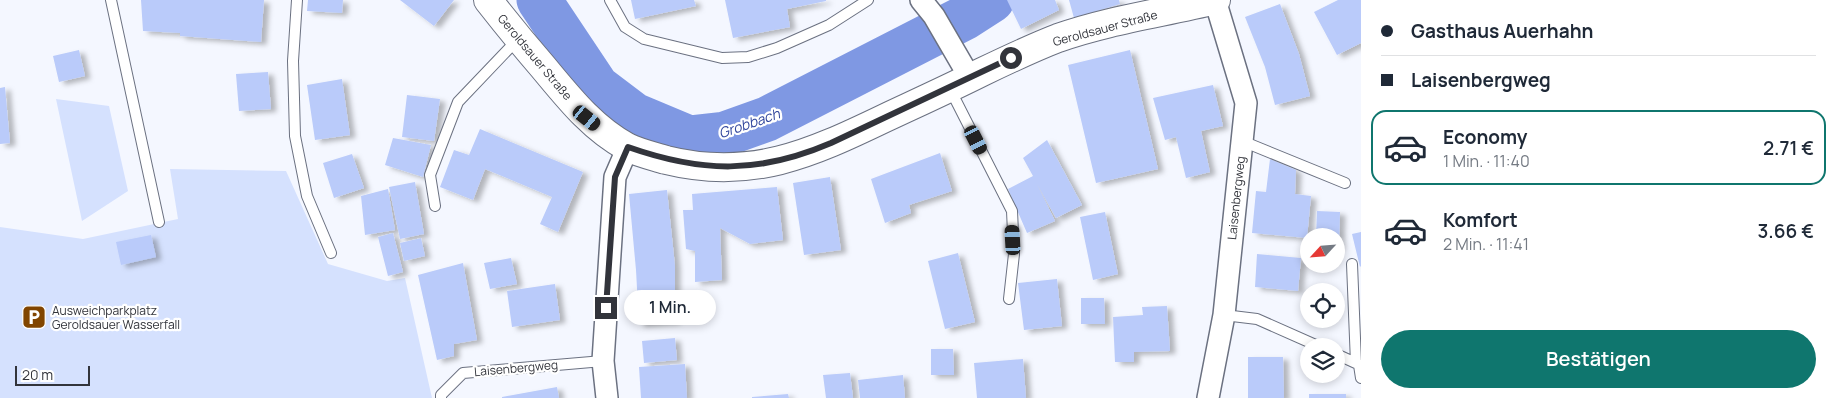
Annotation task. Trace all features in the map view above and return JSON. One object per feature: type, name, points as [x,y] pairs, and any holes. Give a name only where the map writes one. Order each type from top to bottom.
[{"type":"main road","name":"Geroldsauer Straße","points":[[488,0],[570,100],[587,118],[607,134],[628,147],[679,163],[731,167],[757,165],[808,153],[1059,38],[1215,0]]},
{"type":"street","name":"Laisenbergweg","points":[[1208,398],[1224,316],[1246,103],[1215,0]]},
{"type":"street","points":[[928,8],[952,45],[960,83]]},
{"type":"street","points":[[607,398],[603,361],[615,177],[628,147]]},
{"type":"lane","points":[[111,0],[159,222]]},
{"type":"lane","points":[[297,0],[293,61],[295,136],[307,196],[331,253]]},
{"type":"lane","points":[[610,0],[625,27],[644,38],[722,58],[748,57],[777,48],[829,25],[868,0]]},
{"type":"lane","points":[[435,206],[430,175],[458,102],[519,38]]},
{"type":"lane","points":[[960,83],[1012,211],[1014,254],[1009,299]]},
{"type":"lane","points":[[1242,141],[1345,183]]},
{"type":"lane","points":[[1352,264],[1361,378]]},
{"type":"lane","points":[[1224,316],[1258,319],[1300,338]]},
{"type":"lane","points":[[1345,358],[1359,365]]},
{"type":"lane","name":"Laisenbergweg","points":[[441,398],[441,395],[462,373],[603,361]]},
{"type":"shaded area","points":[[56,99],[109,106],[128,191],[82,221]]},
{"type":"shaded area","points":[[170,169],[286,171],[328,264],[387,281],[405,278],[432,398],[0,398],[0,227],[83,239],[178,219]]},
{"type":"building","points":[[141,0],[264,0],[261,42],[180,36],[180,33],[143,31]]},
{"type":"building","points":[[308,0],[343,0],[342,13],[307,11]]},
{"type":"building","points":[[400,0],[454,0],[434,26]]},
{"type":"building","points":[[631,0],[694,0],[696,6],[635,19]]},
{"type":"building","points":[[725,0],[826,1],[787,9],[790,27],[733,38]]},
{"type":"building","points":[[1007,0],[1055,0],[1059,10],[1021,29]]},
{"type":"building","points":[[1069,0],[1119,0],[1120,4],[1074,18]]},
{"type":"building","points":[[1338,0],[1361,0],[1361,43],[1337,55],[1314,12]]},
{"type":"building","points":[[1280,4],[1299,54],[1310,96],[1275,105],[1265,67],[1245,17]]},
{"type":"building","points":[[79,50],[85,76],[59,82],[53,56]]},
{"type":"building","points":[[1130,50],[1158,169],[1096,183],[1068,65]]},
{"type":"building","points":[[268,72],[271,109],[239,111],[236,74]]},
{"type":"building","points":[[342,79],[350,135],[315,140],[307,85]]},
{"type":"building","points":[[1213,85],[1223,126],[1201,131],[1210,172],[1186,178],[1176,137],[1165,140],[1153,98]]},
{"type":"building","points":[[5,87],[10,143],[0,144],[0,88]]},
{"type":"building","points":[[407,95],[440,99],[434,141],[402,137]]},
{"type":"building","points":[[480,129],[583,172],[558,232],[540,224],[552,197],[485,169],[473,200],[440,187],[454,150],[469,155]]},
{"type":"building","points":[[393,138],[431,145],[423,177],[385,165]]},
{"type":"building","points":[[1047,140],[1082,205],[1056,218],[1037,184],[1055,221],[1027,233],[1008,189],[1033,176],[1023,158]]},
{"type":"building","points":[[940,153],[952,191],[909,205],[911,213],[885,223],[871,179]]},
{"type":"building","points":[[352,154],[364,188],[334,198],[323,163]]},
{"type":"building","points":[[1270,159],[1296,170],[1295,194],[1311,196],[1308,228],[1300,228],[1300,237],[1252,233],[1256,191],[1266,192]]},
{"type":"building","points":[[830,177],[841,250],[804,255],[793,183]]},
{"type":"building","points":[[415,182],[424,234],[400,239],[389,187]]},
{"type":"building","points":[[777,187],[783,240],[750,244],[720,228],[722,280],[695,282],[695,251],[686,249],[683,210],[693,210],[692,194]]},
{"type":"building","points":[[388,189],[395,230],[365,235],[361,196]]},
{"type":"building","points":[[667,190],[675,266],[675,321],[639,324],[629,194]]},
{"type":"building","points":[[1317,211],[1340,212],[1340,228],[1316,228]]},
{"type":"building","points":[[1105,212],[1118,274],[1093,280],[1080,217]]},
{"type":"building","points":[[1361,232],[1361,266],[1360,267],[1352,234]]},
{"type":"building","points":[[393,233],[403,272],[388,276],[378,237]]},
{"type":"building","points":[[151,235],[156,257],[121,265],[116,242]]},
{"type":"building","points":[[421,238],[425,256],[404,261],[400,243]]},
{"type":"building","points":[[958,253],[975,322],[945,329],[928,261]]},
{"type":"building","points":[[1257,254],[1300,258],[1298,291],[1255,287]]},
{"type":"building","points":[[511,258],[517,284],[490,289],[484,263]]},
{"type":"building","points":[[463,263],[477,340],[454,344],[454,356],[437,360],[418,275]]},
{"type":"building","points":[[1057,279],[1062,326],[1024,330],[1018,283]]},
{"type":"building","points":[[555,284],[560,320],[512,327],[507,291]]},
{"type":"building","points":[[1081,298],[1104,298],[1105,324],[1081,324]]},
{"type":"building","points":[[1167,306],[1170,351],[1134,352],[1134,362],[1115,362],[1113,317],[1143,315],[1142,307]]},
{"type":"building","points":[[675,338],[677,360],[644,363],[642,341]]},
{"type":"building","points":[[931,349],[953,349],[954,375],[931,375]]},
{"type":"building","points":[[1248,357],[1283,357],[1284,398],[1248,398]]},
{"type":"building","points":[[1023,359],[1026,398],[977,398],[974,363]]},
{"type":"building","points":[[685,364],[687,398],[641,398],[639,367]]},
{"type":"building","points":[[850,373],[853,398],[826,398],[823,375]]},
{"type":"building","points":[[903,375],[905,398],[860,398],[858,380]]},
{"type":"building","points":[[557,387],[559,398],[502,398],[502,397]]},
{"type":"building","points":[[788,394],[789,398],[752,398],[752,397]]},
{"type":"building","points":[[1309,394],[1346,394],[1346,398],[1309,398]]},
{"type":"waterway","name":"Grobbach","points":[[539,0],[597,87],[634,115],[689,138],[725,134],[767,119],[964,18],[992,0]]},
{"type":"place","name":"Ausweichparkplatz Geroldsauer Wasserfall","points":[[34,317]]},
{"type":"route","points":[[606,308],[615,177],[628,147],[679,163],[705,166],[757,165],[783,160],[808,153],[866,128],[1011,58]]}]
